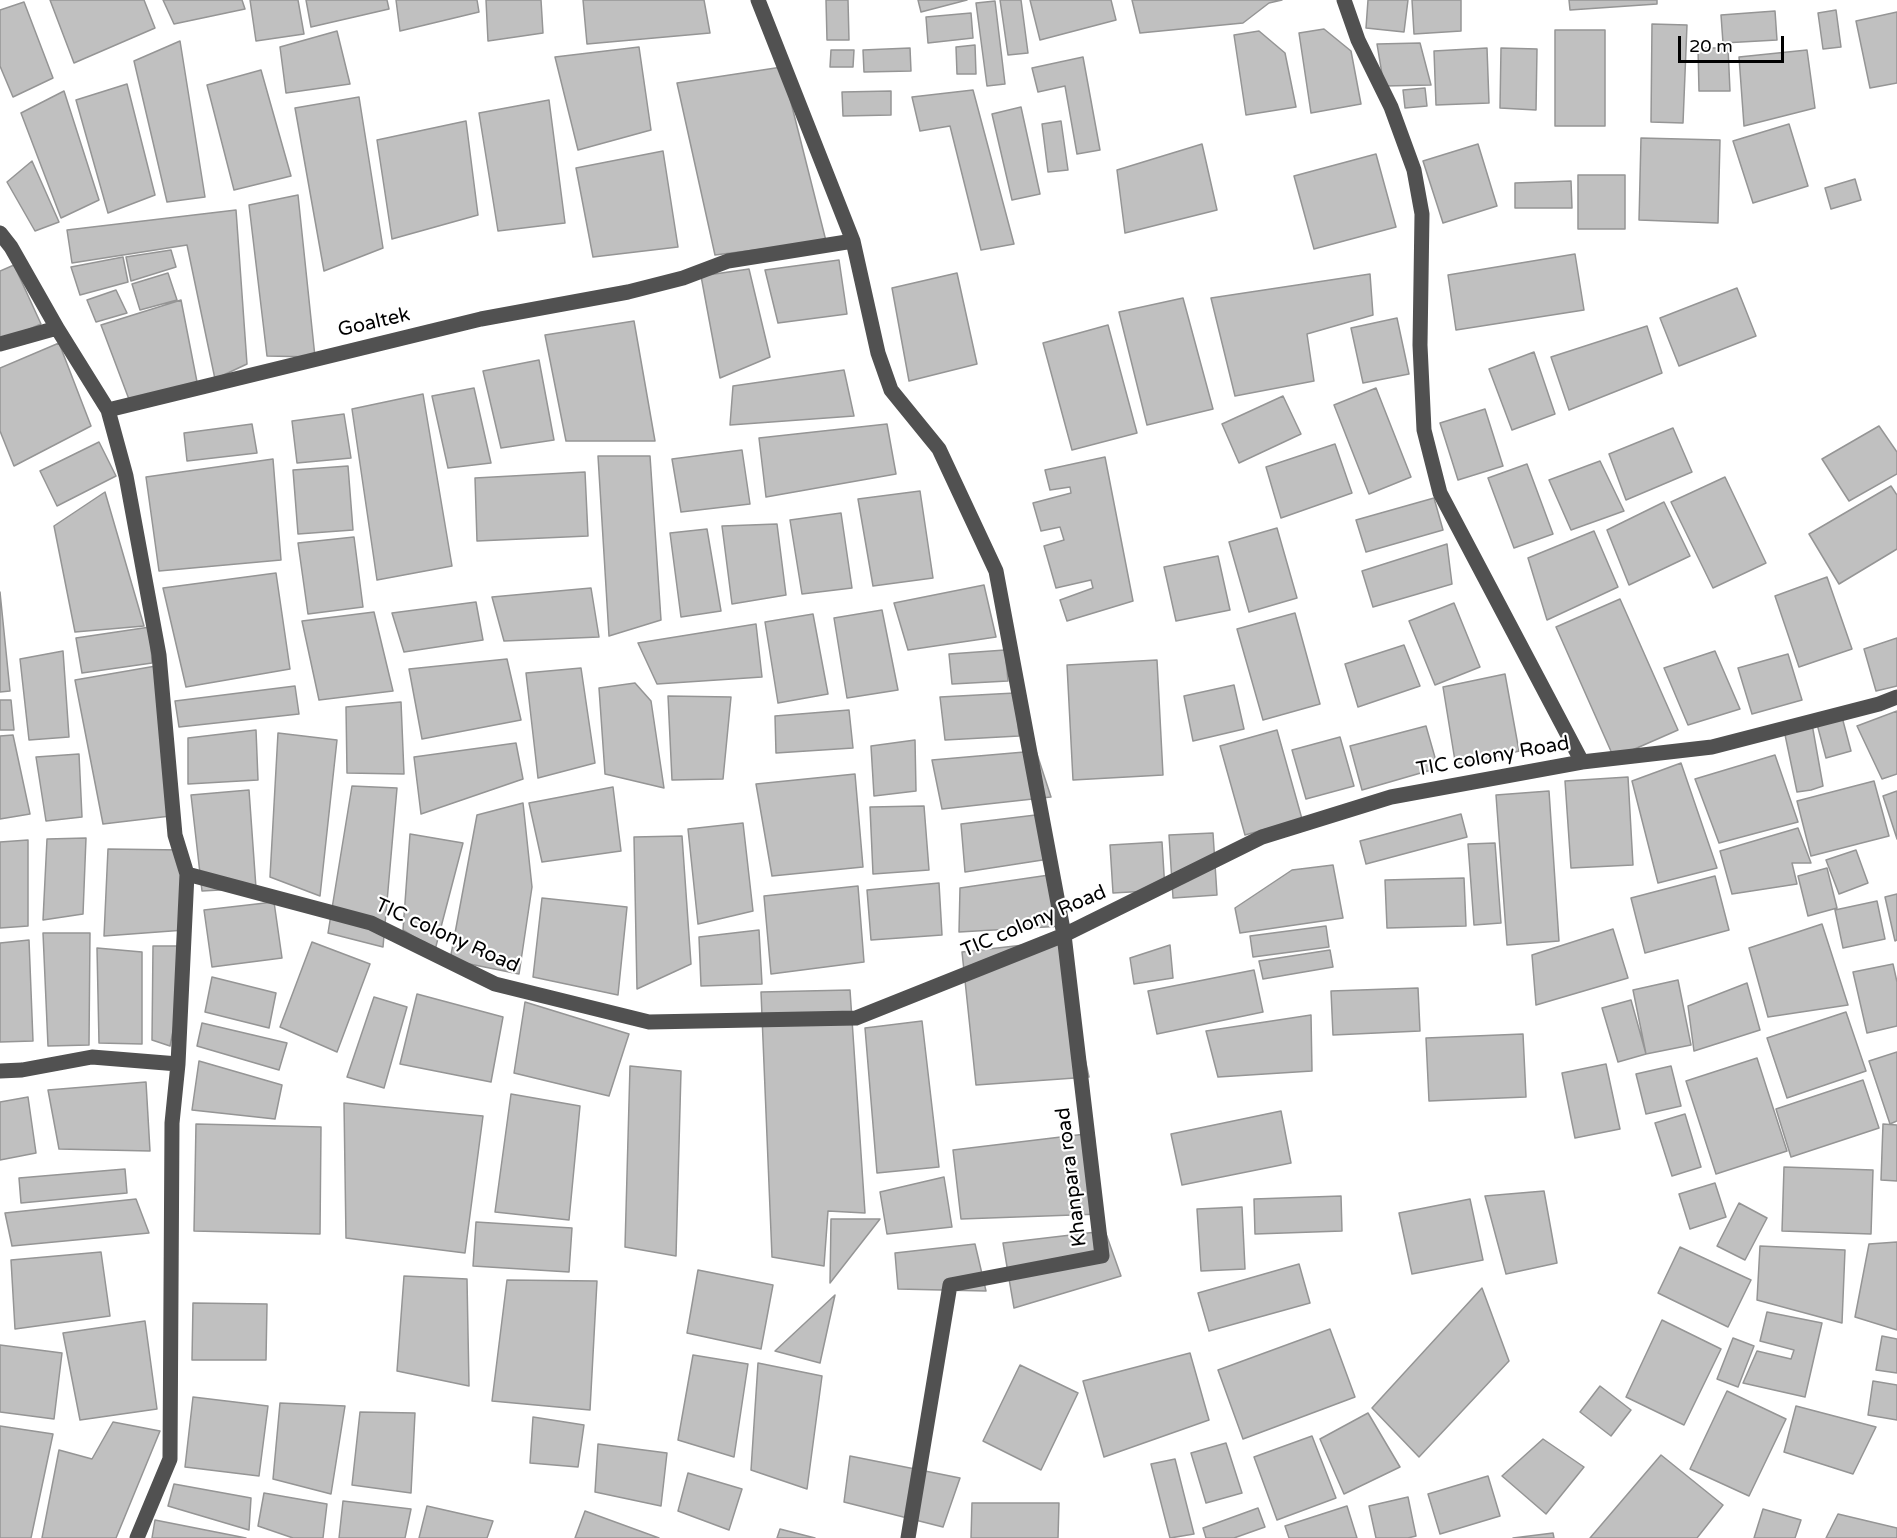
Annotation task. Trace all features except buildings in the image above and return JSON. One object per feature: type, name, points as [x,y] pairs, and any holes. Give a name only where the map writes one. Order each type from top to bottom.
[{"type":"street","points":[[758,0],[853,241],[878,353],[891,390],[939,449],[996,571],[1064,935]]},
{"type":"street","points":[[1344,0],[1358,40],[1391,107],[1414,170],[1422,214],[1420,345],[1424,430],[1440,493],[1582,762]]},
{"type":"street","points":[[0,233],[11,247],[57,328],[108,410],[126,476],[159,655],[175,835],[187,874],[178,1064],[172,1123],[170,1459],[137,1538]]},
{"type":"street","name":"Goaltek","points":[[108,410],[481,319],[628,292],[683,278],[728,261],[853,241]]},
{"type":"street","points":[[0,345],[57,328]]},
{"type":"street","name":"TIC colony Road","points":[[187,874],[371,923],[495,984],[649,1022],[856,1018],[1064,935],[1262,837],[1391,797],[1582,762],[1712,747],[1879,704],[1897,697]]},
{"type":"street","name":"Khanpara road","points":[[908,1538],[950,1285],[1102,1256],[1064,935]]},
{"type":"street","points":[[0,1071],[22,1070],[92,1057],[178,1064]]}]
